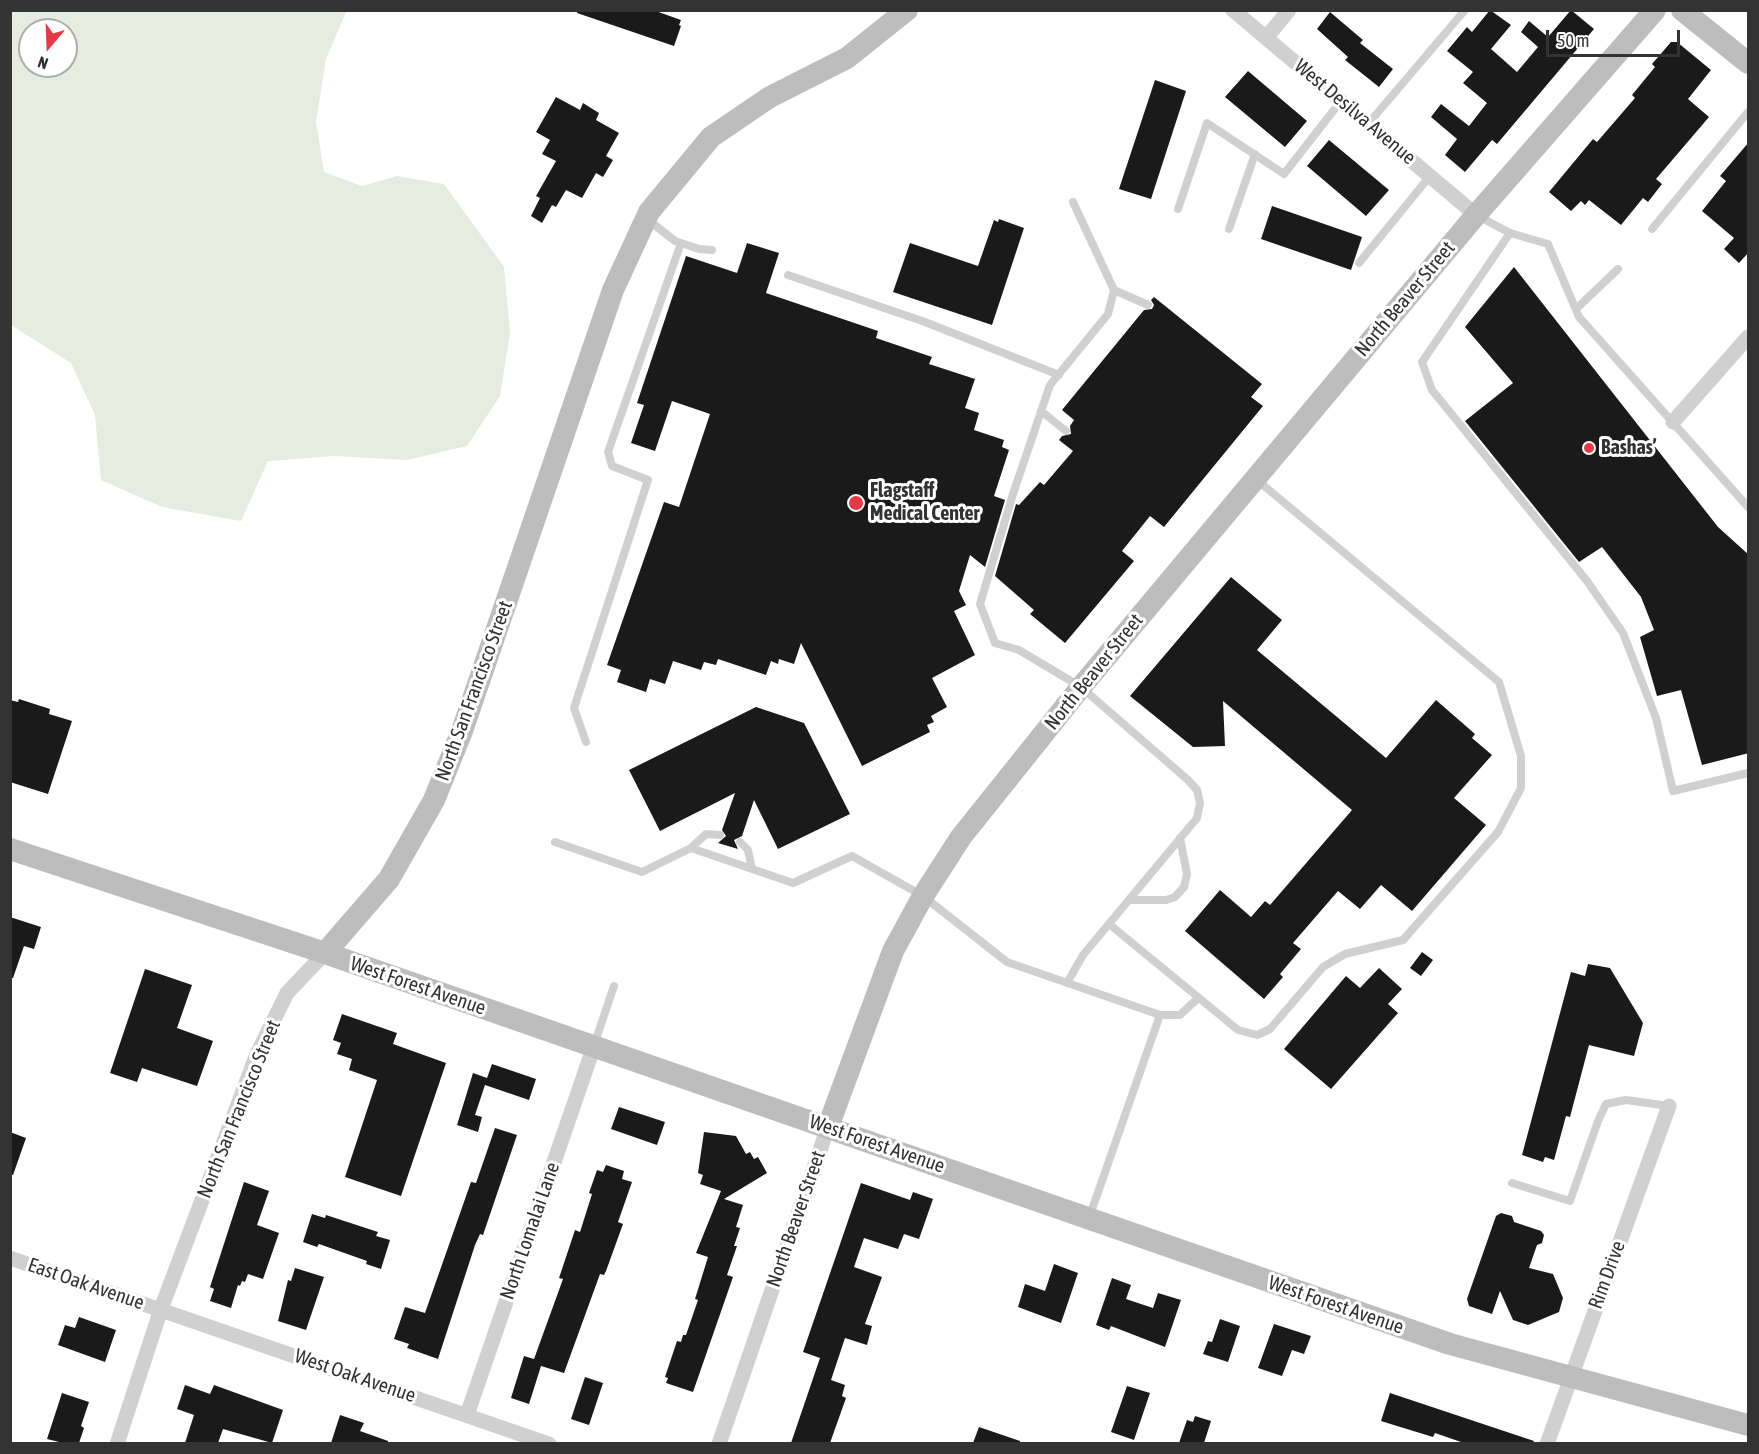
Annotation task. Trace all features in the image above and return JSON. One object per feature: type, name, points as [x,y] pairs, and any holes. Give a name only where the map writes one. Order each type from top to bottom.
[{"type":"street","name":"North San Francisco Street","points":[[117,1443],[162,1309],[257,1054],[286,993],[325,953],[389,879],[434,800],[462,731],[613,290],[646,218],[711,137],[770,97],[847,58],[907,10]]},
{"type":"street","name":"West Desilva Avenue","points":[[1233,10],[1476,214]]},
{"type":"street","points":[[1266,38],[1289,10]]},
{"type":"street","name":"North Beaver Street","points":[[719,1443],[828,1127],[893,951],[923,896],[961,837],[1081,687],[1476,214],[1654,10]]},
{"type":"street","points":[[1682,10],[1749,63]]},
{"type":"street","points":[[1673,422],[1749,337]]},
{"type":"street","name":"West Forest Avenue","points":[[10,849],[325,953],[1450,1344],[1749,1425]]},
{"type":"street","name":"North Lomalai Lane","points":[[467,1415],[594,1046]]},
{"type":"street","name":"Rim Drive","points":[[1547,1443],[1669,1106]]},
{"type":"street","name":"East Oak Avenue","points":[[10,1258],[162,1309]]},
{"type":"street","name":"West Oak Avenue","points":[[162,1309],[549,1443]]},
{"type":"lane","points":[[1368,124],[1465,10]]},
{"type":"lane","points":[[1178,209],[1207,123],[1284,174],[1341,101]]},
{"type":"lane","points":[[1652,229],[1749,112]]},
{"type":"lane","points":[[1229,229],[1255,154]]},
{"type":"lane","points":[[1359,263],[1430,176]]},
{"type":"lane","points":[[1068,983],[1083,955],[1197,818],[1200,803],[1197,790],[1081,687],[1019,650],[995,643],[980,604],[1013,494],[1050,385],[1108,314],[1114,290],[1073,202]]},
{"type":"lane","points":[[1476,214],[1510,233],[1548,244],[1580,317],[1749,507]]},
{"type":"lane","points":[[646,218],[681,243],[699,249],[712,249]]},
{"type":"lane","points":[[1510,233],[1422,362],[1432,390],[1587,581],[1623,633],[1656,718],[1673,791],[1749,773]]},
{"type":"lane","points":[[586,742],[574,708],[648,480],[612,466],[608,452],[681,243]]},
{"type":"lane","points":[[1576,309],[1618,269]]},
{"type":"lane","points":[[788,275],[925,322],[1059,375]]},
{"type":"lane","points":[[1114,290],[1148,305]]},
{"type":"lane","points":[[1041,411],[1066,431]]},
{"type":"lane","points":[[1109,924],[1197,999],[1238,1030],[1257,1035],[1270,1029],[1323,967],[1345,954],[1403,940],[1498,832],[1521,788],[1521,756],[1499,682],[1255,478]]},
{"type":"lane","points":[[555,842],[642,872],[691,848],[706,834],[720,835]]},
{"type":"lane","points":[[1129,900],[1166,900],[1175,897],[1184,887],[1187,874],[1180,838]]},
{"type":"lane","points":[[740,842],[748,850],[752,869]]},
{"type":"lane","points":[[691,848],[793,883],[852,856],[923,896],[1007,962],[1160,1015],[1180,1015],[1197,999]]},
{"type":"lane","points":[[594,1046],[614,986]]},
{"type":"lane","points":[[1089,1218],[1160,1015]]},
{"type":"lane","points":[[1512,1183],[1570,1202],[1606,1104],[1626,1100],[1669,1106]]},
{"type":"shaded area","points":[[347,10],[326,59],[316,122],[324,172],[362,186],[397,176],[444,184],[504,267],[510,333],[500,396],[467,446],[407,460],[334,456],[268,461],[241,521],[162,507],[101,480],[95,415],[71,363],[11,325],[11,11]]},
{"type":"building","points":[[578,10],[653,10],[681,20],[679,25],[681,26],[674,46],[577,13]]},
{"type":"building","points":[[1490,10],[1511,25],[1491,49],[1517,72],[1538,47],[1521,32],[1529,21],[1548,37],[1571,10],[1594,29],[1497,144],[1492,140],[1465,172],[1445,155],[1457,139],[1431,117],[1441,104],[1469,126],[1487,103],[1463,83],[1473,72],[1447,51],[1467,27],[1472,32]]},
{"type":"building","points":[[1330,12],[1363,40],[1360,43],[1393,69],[1379,87],[1345,60],[1348,57],[1317,29]]},
{"type":"building","points":[[1671,42],[1677,42],[1711,70],[1688,99],[1709,117],[1656,179],[1662,184],[1648,202],[1643,198],[1621,225],[1589,200],[1585,205],[1581,201],[1571,211],[1549,192],[1593,139],[1597,142],[1635,98],[1632,95],[1655,67],[1652,64]]},
{"type":"building","points":[[1248,71],[1307,121],[1285,147],[1225,97]]},
{"type":"building","points":[[1155,80],[1186,91],[1151,199],[1119,189]]},
{"type":"building","points":[[556,97],[580,110],[583,103],[599,113],[596,120],[619,133],[606,156],[613,160],[603,177],[596,173],[582,198],[566,190],[556,207],[552,205],[542,223],[531,216],[540,198],[536,196],[556,161],[542,154],[550,140],[536,132]]},
{"type":"building","points":[[1329,140],[1389,190],[1366,216],[1307,166]]},
{"type":"building","points":[[1749,142],[1749,252],[1739,263],[1724,249],[1734,238],[1702,211],[1726,181],[1720,176]]},
{"type":"building","points":[[1272,206],[1362,237],[1351,270],[1261,239]]},
{"type":"building","points":[[999,219],[1024,228],[992,325],[893,292],[910,243],[978,266],[994,220],[998,222]]},
{"type":"building","name":"Flagstaff Medical Center","points":[[747,243],[779,253],[766,293],[878,331],[876,338],[932,357],[929,364],[975,379],[965,408],[979,413],[974,430],[1004,440],[1002,447],[1009,450],[994,496],[1005,500],[985,567],[970,555],[959,591],[966,605],[954,611],[975,655],[932,678],[947,707],[931,716],[934,722],[927,725],[930,732],[862,766],[801,643],[794,664],[779,659],[778,664],[771,661],[766,675],[718,659],[716,665],[704,662],[701,670],[673,661],[665,684],[650,679],[646,692],[617,682],[621,670],[607,665],[664,502],[679,507],[710,414],[672,401],[655,451],[631,443],[644,405],[637,403],[686,256],[737,273]]},
{"type":"building","points":[[1514,267],[1718,527],[1749,555],[1749,753],[1702,765],[1681,690],[1657,696],[1640,637],[1654,630],[1641,597],[1602,547],[1579,562],[1465,421],[1513,383],[1465,327]]},
{"type":"building","points":[[1154,297],[1262,384],[1251,397],[1263,406],[1164,527],[1150,516],[1122,551],[1134,561],[1065,643],[1030,614],[1034,610],[995,576],[1016,504],[1019,505],[1040,482],[1044,485],[1073,451],[1059,440],[1062,436],[1071,434],[1070,426],[1074,420],[1062,410],[1144,310],[1152,309],[1154,305],[1151,300]]},
{"type":"building","points":[[1231,577],[1282,620],[1257,650],[1386,758],[1436,700],[1475,734],[1472,738],[1492,755],[1454,798],[1486,825],[1412,911],[1381,885],[1360,909],[1338,891],[1293,943],[1301,949],[1280,974],[1283,977],[1264,999],[1185,931],[1220,890],[1251,917],[1265,901],[1270,905],[1352,810],[1223,701],[1225,746],[1193,747],[1130,696]]},
{"type":"building","points":[[19,699],[50,709],[49,714],[72,721],[48,794],[10,782],[10,700],[18,702]]},
{"type":"building","points":[[756,707],[804,723],[850,814],[778,849],[754,800],[742,836],[734,840],[738,849],[718,843],[726,836],[722,830],[735,793],[660,831],[629,770]]},
{"type":"building","points":[[10,917],[41,927],[34,949],[24,946],[13,978],[10,978]]},
{"type":"building","points":[[1422,952],[1433,960],[1421,976],[1410,968]]},
{"type":"building","points":[[1588,964],[1610,968],[1643,1023],[1634,1056],[1589,1045],[1570,1117],[1566,1116],[1554,1160],[1545,1157],[1543,1162],[1522,1155],[1571,972],[1585,976]]},
{"type":"building","points":[[1379,968],[1402,989],[1388,1004],[1398,1013],[1331,1089],[1284,1049],[1346,976],[1360,988]]},
{"type":"building","points":[[145,969],[192,985],[177,1028],[213,1041],[197,1086],[142,1068],[137,1082],[110,1073]]},
{"type":"building","points":[[342,1014],[397,1033],[393,1044],[446,1063],[401,1196],[345,1177],[377,1080],[349,1070],[352,1059],[337,1054],[341,1043],[333,1040]]},
{"type":"building","points":[[492,1064],[536,1079],[529,1100],[485,1085],[475,1115],[482,1117],[478,1132],[457,1125],[473,1073],[487,1078]]},
{"type":"building","points":[[619,1107],[665,1122],[657,1145],[611,1129]]},
{"type":"building","points":[[495,1128],[517,1135],[483,1235],[480,1234],[475,1245],[438,1359],[407,1348],[409,1344],[394,1339],[405,1307],[425,1313],[471,1182],[476,1183]]},
{"type":"building","points":[[10,1132],[26,1138],[13,1175],[10,1175]]},
{"type":"building","points":[[704,1132],[736,1136],[746,1154],[750,1152],[754,1159],[758,1157],[767,1173],[724,1199],[743,1205],[736,1227],[740,1228],[734,1246],[737,1246],[727,1275],[733,1277],[693,1392],[666,1383],[668,1378],[665,1377],[677,1341],[681,1342],[683,1335],[686,1335],[698,1300],[695,1299],[708,1257],[696,1253],[721,1191],[700,1184],[703,1175],[698,1173]]},
{"type":"building","points":[[606,1165],[624,1171],[622,1179],[632,1182],[618,1222],[623,1224],[606,1271],[604,1275],[600,1274],[564,1373],[541,1366],[529,1404],[511,1398],[524,1356],[534,1359],[563,1279],[559,1278],[575,1230],[580,1232],[597,1170],[603,1172]]},
{"type":"building","points":[[244,1182],[269,1191],[257,1225],[279,1233],[263,1279],[248,1274],[245,1282],[242,1281],[240,1286],[238,1285],[231,1308],[210,1301],[214,1289],[210,1287]]},
{"type":"building","points":[[861,1183],[910,1200],[913,1192],[933,1199],[919,1239],[904,1234],[898,1249],[864,1238],[854,1267],[882,1277],[865,1324],[872,1326],[867,1345],[845,1338],[831,1380],[845,1385],[842,1396],[846,1398],[830,1443],[791,1443],[820,1358],[803,1352]]},
{"type":"building","points":[[1501,1213],[1512,1216],[1514,1222],[1541,1231],[1544,1235],[1542,1243],[1537,1245],[1529,1268],[1553,1274],[1563,1298],[1559,1312],[1528,1325],[1513,1320],[1500,1291],[1492,1314],[1469,1306],[1467,1299],[1496,1216]]},
{"type":"building","points":[[312,1214],[325,1218],[326,1215],[378,1232],[376,1236],[390,1240],[381,1269],[366,1264],[367,1261],[319,1244],[317,1247],[303,1242]]},
{"type":"building","points":[[1054,1264],[1078,1273],[1061,1323],[1018,1307],[1025,1284],[1045,1291]]},
{"type":"building","points":[[295,1268],[324,1277],[306,1330],[278,1321],[288,1280],[291,1281]]},
{"type":"building","points":[[1112,1278],[1131,1285],[1126,1299],[1153,1308],[1158,1293],[1181,1300],[1165,1347],[1111,1326],[1109,1330],[1096,1325]]},
{"type":"building","points":[[79,1317],[116,1330],[105,1362],[58,1345],[65,1325],[75,1328]]},
{"type":"building","points":[[1220,1319],[1240,1326],[1228,1362],[1203,1354],[1208,1341],[1212,1342]]},
{"type":"building","points":[[1274,1324],[1311,1336],[1304,1354],[1292,1350],[1282,1376],[1258,1368]]},
{"type":"building","points":[[585,1377],[603,1383],[589,1425],[571,1419]]},
{"type":"building","points":[[185,1385],[210,1394],[214,1385],[283,1410],[272,1443],[223,1429],[218,1443],[185,1443],[194,1415],[177,1409]]},
{"type":"building","points":[[1127,1386],[1150,1393],[1134,1440],[1111,1432]]},
{"type":"building","points":[[62,1393],[89,1402],[81,1426],[84,1428],[79,1443],[63,1443],[47,1439]]},
{"type":"building","points":[[1390,1393],[1534,1441],[1533,1443],[1464,1443],[1435,1433],[1433,1437],[1381,1421]]},
{"type":"building","points":[[340,1415],[364,1423],[360,1431],[388,1441],[388,1443],[331,1443]]},
{"type":"building","points":[[1195,1416],[1211,1421],[1204,1443],[1179,1443],[1187,1420],[1193,1422]]},
{"type":"building","points":[[979,1427],[1020,1441],[1020,1443],[973,1443]]},
{"type":"place","name":"Bashas’","points":[[1589,448]]},
{"type":"place","name":"Flagstaff Medical Center","points":[[856,503]]}]
